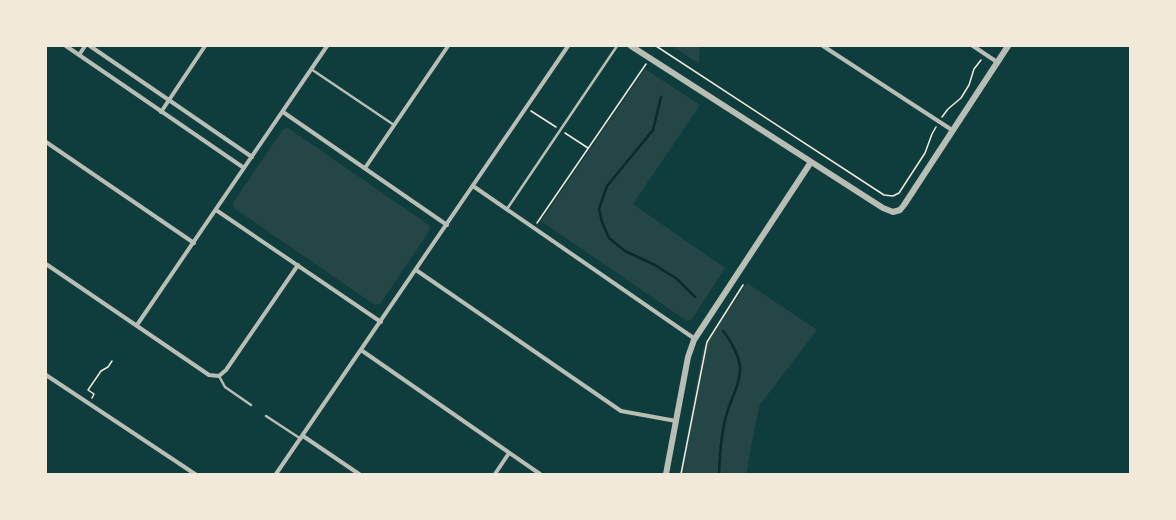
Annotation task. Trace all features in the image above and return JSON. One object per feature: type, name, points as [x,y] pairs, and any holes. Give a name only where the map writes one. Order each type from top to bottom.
[{"type":"street","points":[[66,46],[244,168]]},
{"type":"street","points":[[79,55],[85,46]]},
{"type":"street","points":[[90,46],[252,157]]},
{"type":"street","points":[[161,112],[205,46]]},
{"type":"street","points":[[137,325],[327,46]]},
{"type":"street","points":[[365,168],[448,46]]},
{"type":"street","points":[[276,474],[568,46]]},
{"type":"street","points":[[631,46],[883,208],[893,212],[900,210],[904,205],[1008,46]]},
{"type":"street","points":[[823,46],[952,130]]},
{"type":"street","points":[[973,46],[997,62]]},
{"type":"street","points":[[282,112],[447,225]]},
{"type":"street","points":[[46,142],[194,243]]},
{"type":"street","points":[[666,474],[688,357],[696,339],[811,162]]},
{"type":"street","points":[[473,186],[696,339]]},
{"type":"street","points":[[216,210],[381,322]]},
{"type":"street","points":[[46,264],[209,375],[219,376],[226,370],[298,266]]},
{"type":"street","points":[[416,270],[622,412],[676,421]]},
{"type":"street","points":[[362,350],[540,474]]},
{"type":"street","points":[[46,375],[195,474]]},
{"type":"street","points":[[302,437],[359,474]]},
{"type":"street","points":[[495,474],[509,453]]},
{"type":"lane","points":[[507,209],[617,46]]},
{"type":"lane","points":[[312,69],[394,125]]},
{"type":"lane","points":[[219,376],[225,387],[251,405]]},
{"type":"lane","points":[[266,416],[302,437]]},
{"type":"path","points":[[656,46],[884,195],[893,196],[899,193],[925,153],[932,134],[948,109],[961,98],[969,85],[974,70],[985,54]]},
{"type":"path","points":[[534,228],[650,58]]},
{"type":"path","points":[[682,474],[707,342],[743,285]]},
{"type":"path","points":[[88,403],[94,394],[88,390],[101,371],[108,367],[112,361]]},
{"type":"shaded area","points":[[672,46],[699,46],[699,64]]},
{"type":"shaded area","points":[[645,69],[700,105],[633,204],[725,268],[692,319],[687,321],[541,221]]},
{"type":"shaded area","points":[[288,128],[429,225],[430,230],[380,304],[375,305],[234,208],[233,203],[283,129]]},
{"type":"shaded area","points":[[747,283],[817,330],[759,406],[746,474],[680,474],[703,349]]},
{"type":"waterway","points":[[661,97],[653,130],[607,186],[599,209],[602,222],[609,238],[625,251],[655,265],[677,279],[695,297]]},
{"type":"waterway","points":[[719,474],[723,428],[740,373],[736,353],[723,331]]}]
